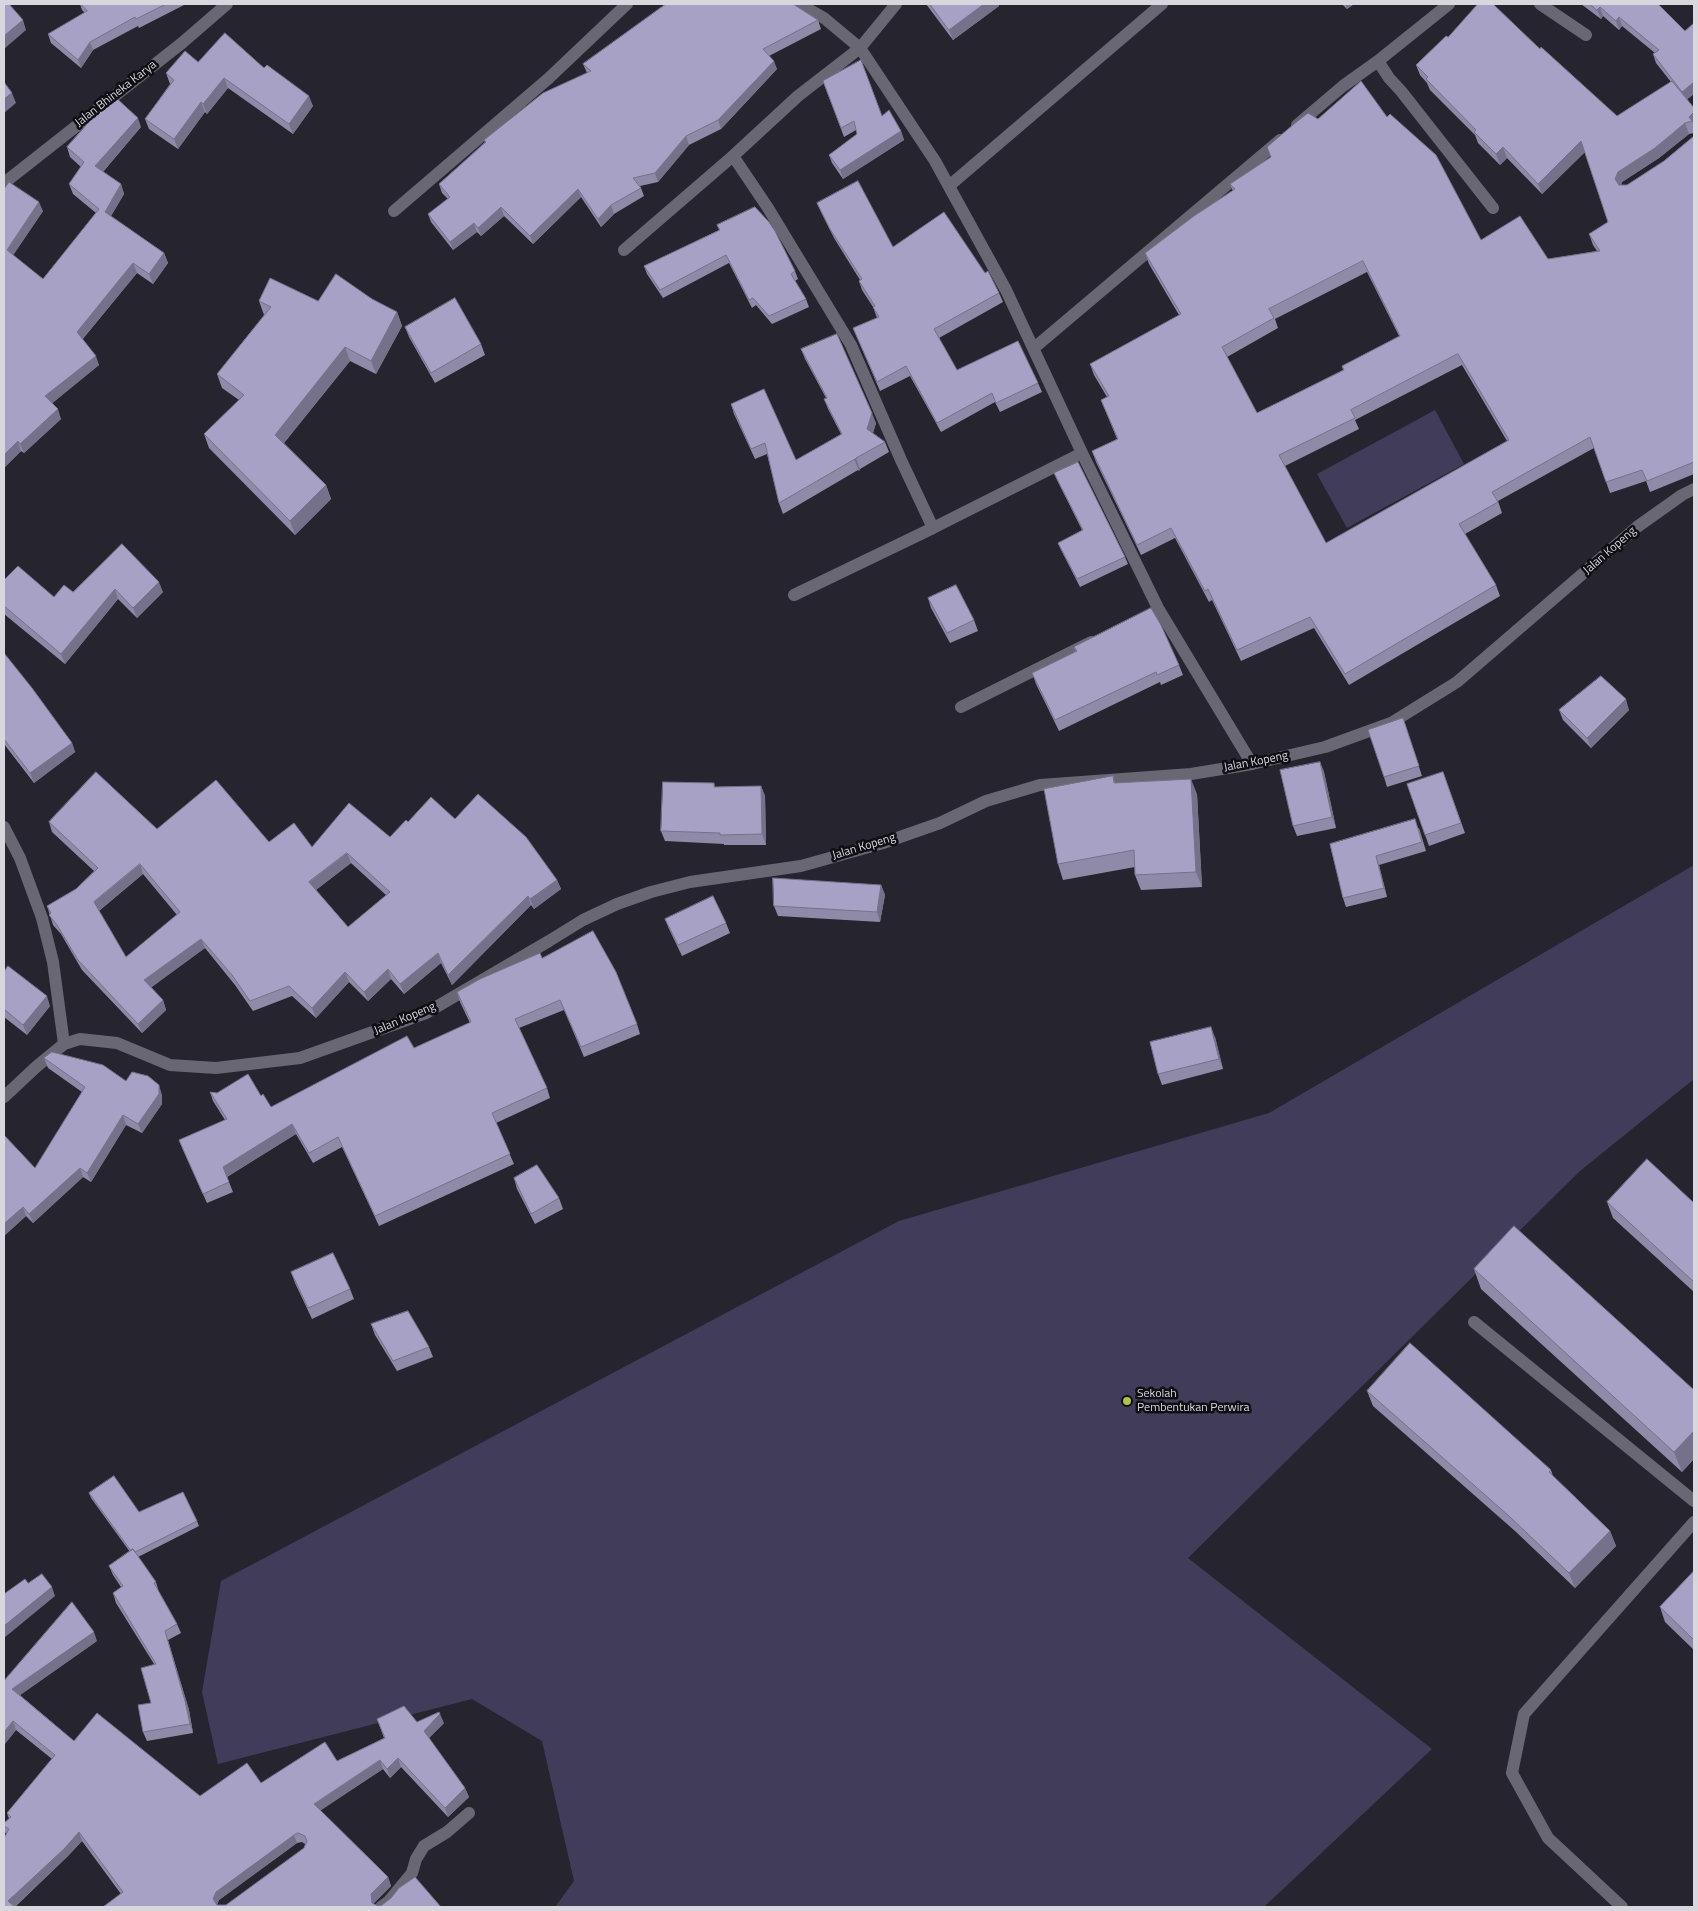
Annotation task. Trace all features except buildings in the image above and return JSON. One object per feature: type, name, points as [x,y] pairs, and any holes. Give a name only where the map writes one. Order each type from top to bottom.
[{"type":"street","name":"Jalan Bhineka Karya","points":[[4,183],[182,43],[227,4]]},
{"type":"street","points":[[394,211],[549,78],[627,4]]},
{"type":"street","points":[[800,4],[824,18],[860,48],[950,186],[1006,290],[1034,348],[1154,610],[1252,764]]},
{"type":"street","points":[[624,250],[733,156],[798,96],[860,48],[896,4]]},
{"type":"street","points":[[950,186],[1162,4]]},
{"type":"street","points":[[1034,348],[1344,86],[1449,4]]},
{"type":"street","points":[[1540,4],[1586,35]]},
{"type":"street","points":[[1378,61],[1389,78],[1493,208]]},
{"type":"street","points":[[733,156],[768,208],[850,345],[933,528]]},
{"type":"street","points":[[794,595],[1082,453]]},
{"type":"street","name":"Jalan Kopeng","points":[[4,1098],[36,1067],[64,1044],[80,1039],[117,1043],[170,1065],[216,1068],[300,1058],[426,1013],[583,920],[617,904],[651,892],[698,881],[801,866],[883,843],[940,823],[986,801],[1040,785],[1191,774],[1252,764],[1325,747],[1391,723],[1457,682],[1637,527],[1682,495],[1694,489]]},
{"type":"street","points":[[961,707],[1098,638]]},
{"type":"street","points":[[4,827],[20,858],[42,918],[53,962],[64,1044]]},
{"type":"street","points":[[1474,1322],[1694,1502]]},
{"type":"street","points":[[1622,1907],[1548,1838],[1512,1773],[1524,1714],[1694,1522]]},
{"type":"street","points":[[381,1907],[388,1902],[412,1873],[416,1859],[424,1846],[447,1832],[469,1813]]},
{"type":"shaded area","points":[[1435,410],[1464,464],[1347,528],[1317,474]]},
{"type":"shaded area","name":"Sekolah Pembentukan Perwira","points":[[1694,865],[1694,1079],[1580,1171],[1188,1558],[1432,1749],[1264,1907],[555,1907],[574,1881],[542,1741],[472,1699],[218,1764],[202,1692],[221,1581],[899,1221],[1269,1113]]},
{"type":"place","name":"Sekolah Pembentukan Perwira","points":[[1127,1401]]}]
